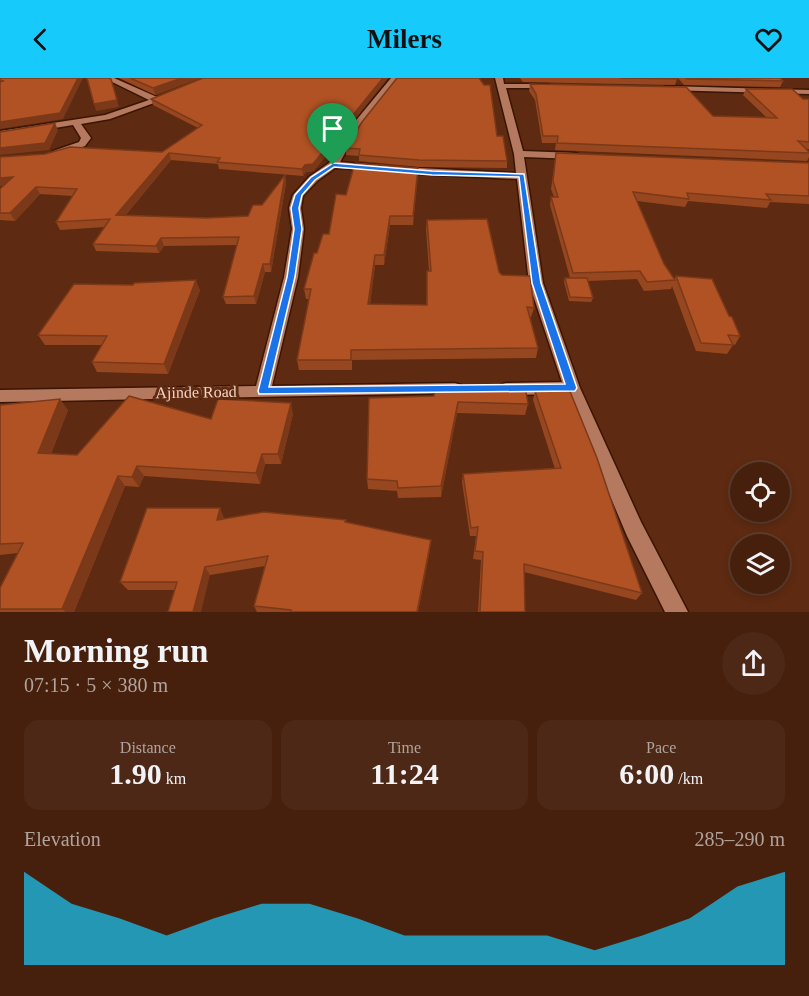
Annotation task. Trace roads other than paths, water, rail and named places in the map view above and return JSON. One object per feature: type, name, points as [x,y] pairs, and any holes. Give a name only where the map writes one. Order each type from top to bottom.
[{"type":"street","points":[[108,78],[156,100]]},
{"type":"street","points":[[263,391],[291,277],[298,229],[295,208],[298,195],[313,179],[333,165],[357,126],[395,78]]},
{"type":"street","points":[[560,86],[501,82],[519,154],[536,283],[572,388],[634,529],[677,612]]},
{"type":"street","points":[[659,88],[809,92]]},
{"type":"street","points":[[0,134],[77,124],[107,117],[185,90]]},
{"type":"street","points":[[41,155],[82,144],[86,138],[77,124]]},
{"type":"street","points":[[519,154],[588,157]]},
{"type":"street","points":[[333,165],[432,173],[522,176]]},
{"type":"street","name":"Ajinde Road","points":[[0,396],[572,388]]}]
